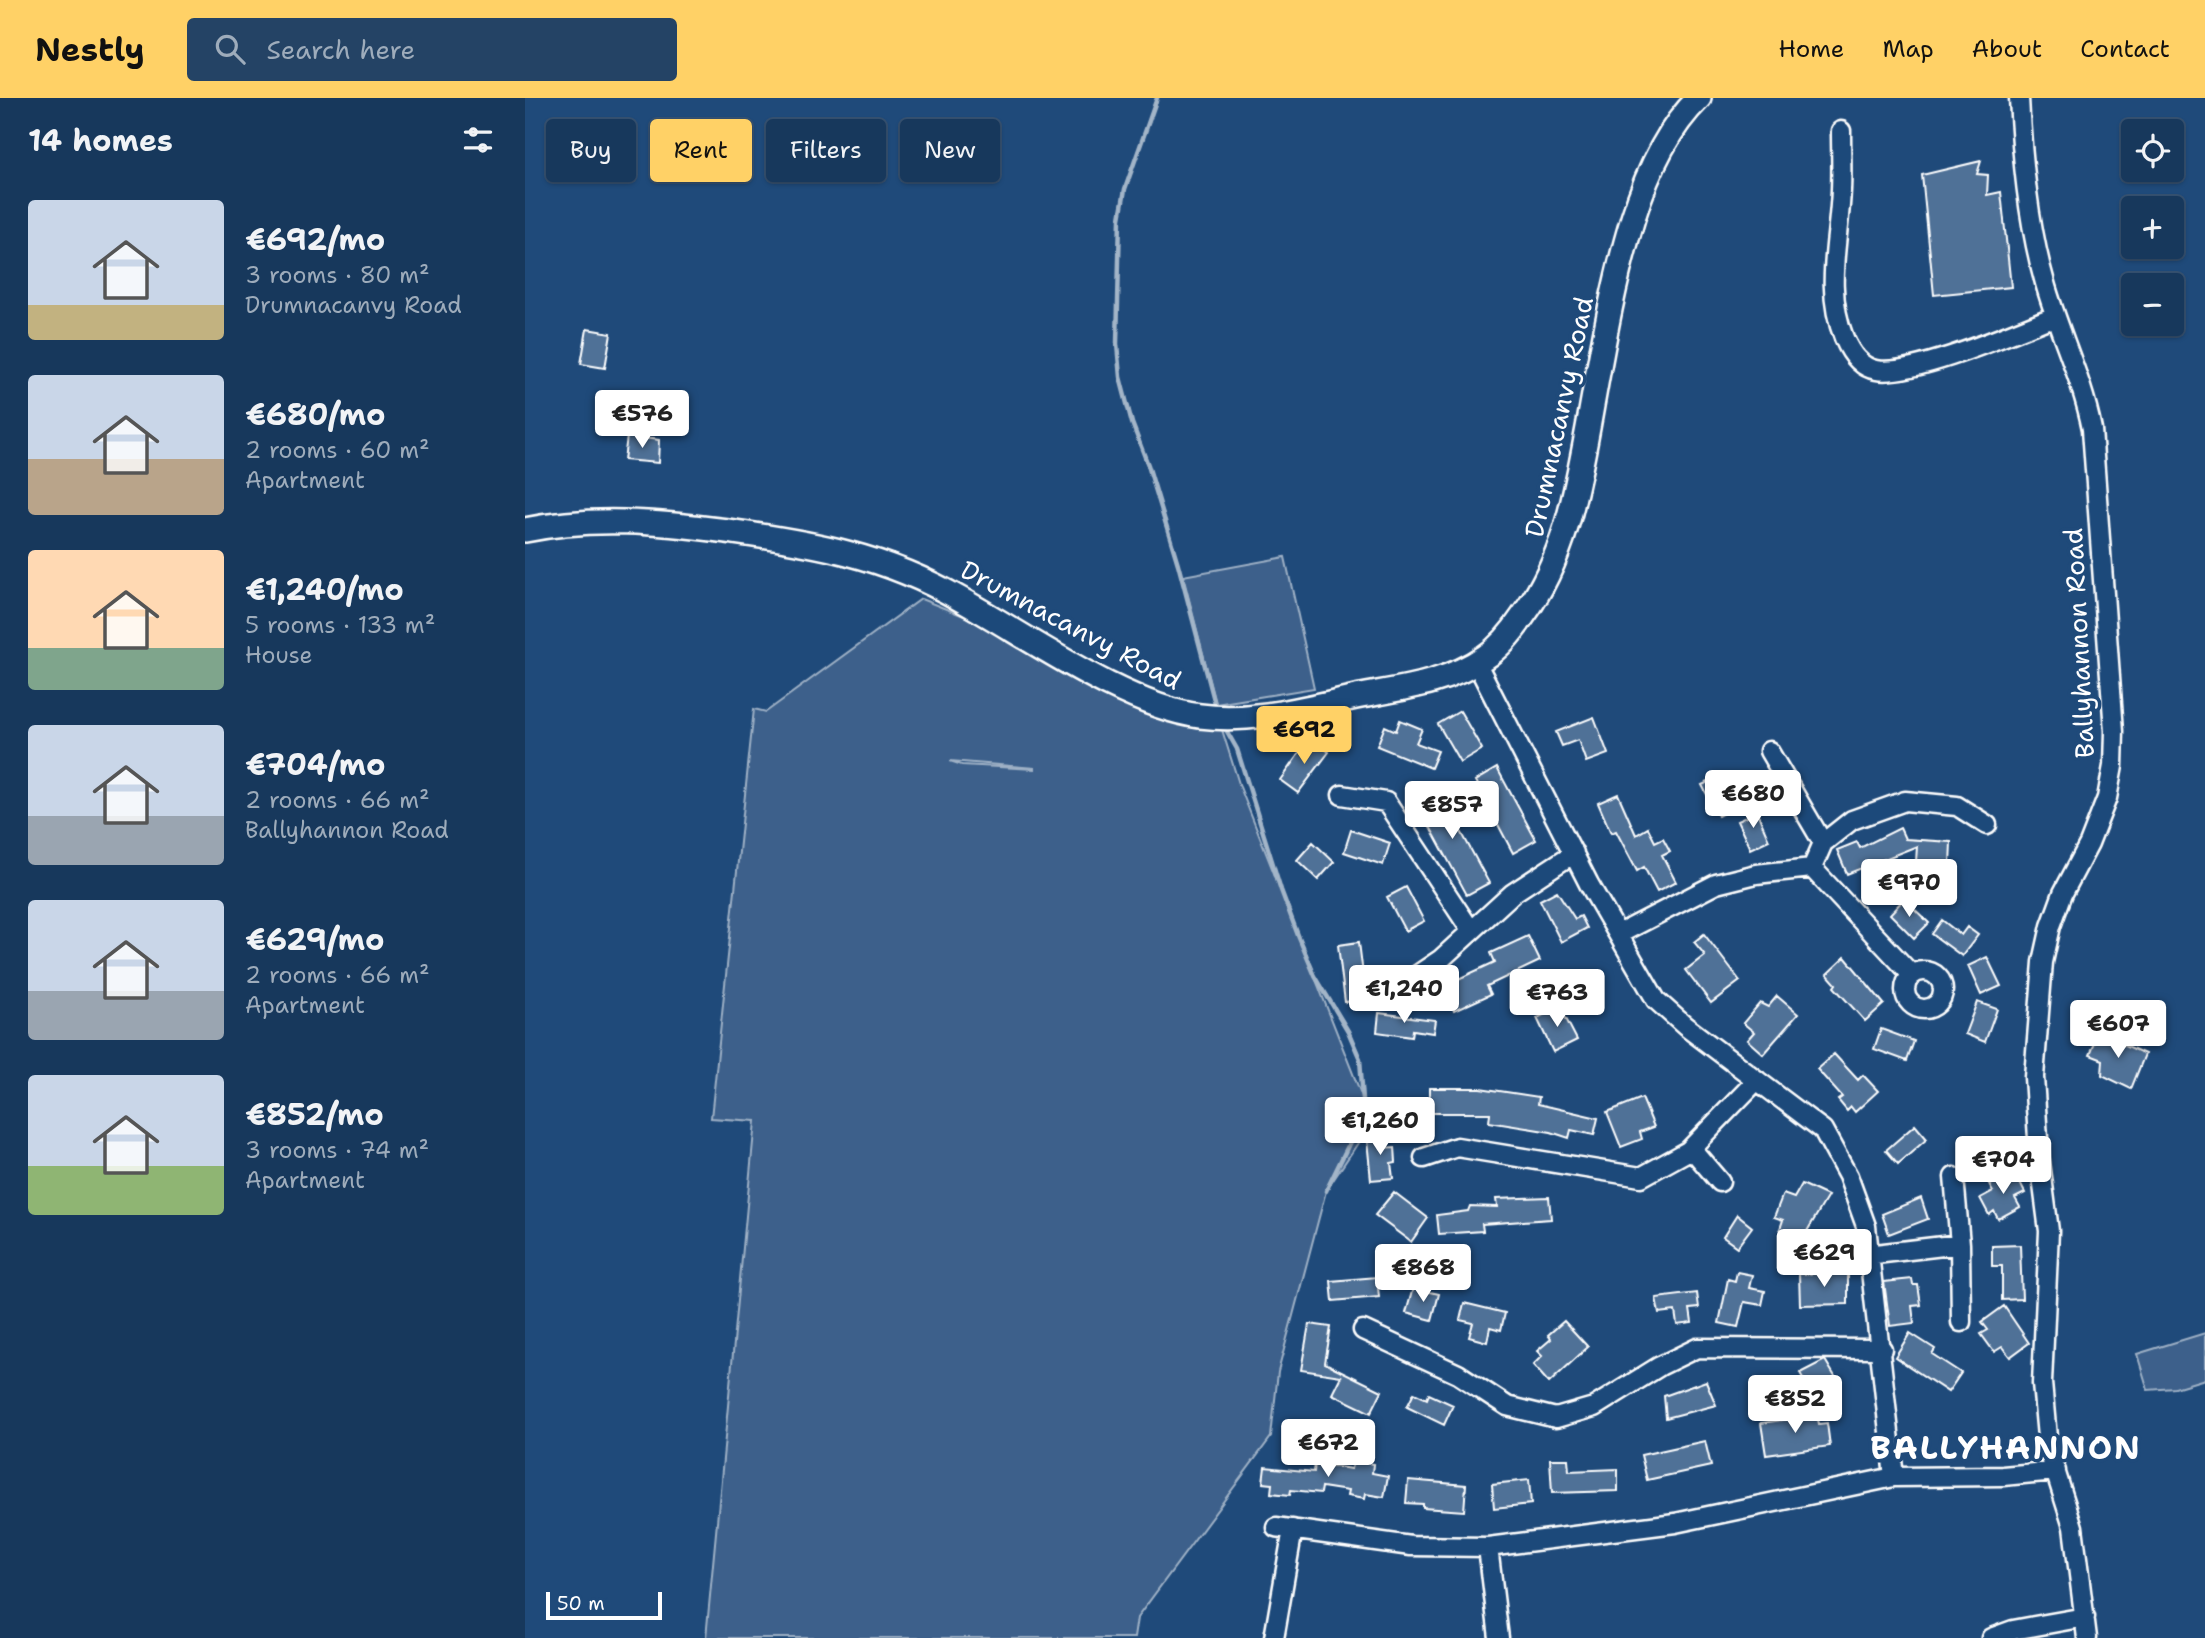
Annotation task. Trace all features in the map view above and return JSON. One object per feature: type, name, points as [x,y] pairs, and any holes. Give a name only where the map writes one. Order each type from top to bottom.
[{"type":"main road","name":"Drumnacanvy Road","points":[[525,530],[568,521],[680,526],[814,543],[867,557],[911,573],[1051,652],[1140,698],[1178,713],[1213,718],[1250,717],[1418,686],[1487,656],[1513,631],[1536,598],[1556,561],[1569,522],[1611,304],[1639,201],[1661,150],[1699,98]]},
{"type":"street","name":"Ballyhannon Road","points":[[2019,98],[2021,136],[2038,252],[2055,316],[2076,367],[2092,429],[2114,730],[2113,766],[2107,798],[2089,844],[2063,892],[2051,926],[2043,962],[2036,1039],[2036,1115],[2049,1231],[2042,1383],[2048,1448],[2073,1527],[2087,1638]]},
{"type":"street","points":[[1841,131],[1841,191],[1832,269],[1835,315],[1852,356],[1874,370],[1899,370],[1970,349],[2055,316]]},
{"type":"street","points":[[1476,662],[1574,853],[1656,1000],[1823,1130],[1849,1176],[1865,1226],[1882,1349],[1894,1477]]},
{"type":"street","points":[[1769,751],[1823,843]]},
{"type":"street","points":[[1342,795],[1386,802],[1470,929]]},
{"type":"street","points":[[1812,868],[1823,843],[1852,820],[1905,801],[1957,806],[1987,825]]},
{"type":"street","points":[[1404,984],[1441,959],[1470,929],[1513,893],[1574,853]]},
{"type":"street","points":[[1619,934],[1716,884],[1756,874],[1812,868]]},
{"type":"street","points":[[1812,868],[1912,975]]},
{"type":"street","points":[[1424,1158],[1457,1147],[1641,1177],[1691,1148],[1757,1080]]},
{"type":"street","points":[[1691,1148],[1720,1182]]},
{"type":"street","points":[[1954,1177],[1960,1244],[1961,1322]]},
{"type":"street","points":[[1867,1255],[1960,1244]]},
{"type":"street","points":[[1363,1330],[1458,1374],[1507,1406],[1556,1418],[1594,1407],[1660,1366],[1697,1348],[1882,1349]]},
{"type":"street","points":[[1274,1638],[1284,1528],[1411,1546],[1488,1547],[1675,1523],[1894,1477],[2003,1476],[2056,1471]]},
{"type":"street","points":[[1488,1547],[1499,1638]]},
{"type":"street","points":[[1991,1638],[2013,1630],[2085,1617]]},
{"type":"shaded area","points":[[1285,557],[1314,688],[1216,704],[1183,576]]},
{"type":"shaded area","points":[[921,599],[1218,717],[1240,787],[1372,1122],[1326,1191],[1278,1372],[1271,1437],[1137,1618],[1134,1638],[706,1638],[755,1121],[711,1118],[754,709],[766,712]],"holes":[[[950,761],[1034,768],[962,765]]]},
{"type":"shaded area","points":[[2205,1333],[2205,1379],[2175,1388],[2148,1390],[2137,1354]]},
{"type":"building","points":[[1981,161],[1977,174],[1988,175],[1987,195],[2001,192],[2011,287],[1934,295],[1922,175]]},
{"type":"building","points":[[587,329],[611,333],[605,368],[581,364]]},
{"type":"building","points":[[627,436],[659,440],[658,463],[624,460]]},
{"type":"building","points":[[1460,711],[1482,749],[1460,762],[1438,724]]},
{"type":"building","points":[[1594,717],[1608,754],[1586,762],[1578,740],[1562,746],[1556,732]]},
{"type":"building","points":[[1400,720],[1422,729],[1416,743],[1438,751],[1431,768],[1377,746],[1385,726],[1396,731]]},
{"type":"building","points":[[1310,738],[1329,752],[1298,793],[1280,780]]},
{"type":"building","points":[[1497,768],[1536,840],[1513,853],[1475,781]]},
{"type":"building","points":[[1723,775],[1739,805],[1718,816],[1702,785]]},
{"type":"building","points":[[1437,787],[1489,883],[1467,895],[1415,799]]},
{"type":"building","points":[[1618,794],[1636,835],[1648,828],[1655,842],[1663,838],[1670,851],[1662,855],[1676,882],[1657,892],[1644,867],[1637,871],[1616,831],[1611,833],[1598,803]]},
{"type":"building","points":[[1757,812],[1769,840],[1750,849],[1737,821]]},
{"type":"building","points":[[1900,828],[1905,839],[1951,842],[1950,865],[1916,862],[1917,846],[1847,874],[1837,850],[1857,842],[1860,848]]},
{"type":"building","points":[[1351,830],[1390,843],[1383,865],[1344,852]]},
{"type":"building","points":[[1313,842],[1334,862],[1318,880],[1297,860]]},
{"type":"building","points":[[1406,887],[1424,921],[1405,931],[1387,897]]},
{"type":"building","points":[[1557,891],[1575,919],[1581,916],[1587,928],[1561,942],[1540,900]]},
{"type":"building","points":[[1904,899],[1929,923],[1914,938],[1890,914]]},
{"type":"building","points":[[1942,920],[1961,935],[1967,927],[1978,935],[1962,956],[1932,934]]},
{"type":"building","points":[[1704,934],[1740,981],[1711,1003],[1686,970],[1705,955],[1694,942]]},
{"type":"building","points":[[1528,936],[1540,961],[1487,986],[1491,994],[1454,1011],[1443,986],[1495,962],[1491,953]]},
{"type":"building","points":[[1359,942],[1366,999],[1345,1002],[1338,945]]},
{"type":"building","points":[[1845,957],[1884,1004],[1865,1021],[1834,987],[1836,984],[1827,974]]},
{"type":"building","points":[[1987,957],[2001,986],[1981,995],[1968,966]]},
{"type":"building","points":[[1777,996],[1798,1014],[1763,1054],[1747,1040],[1754,1032],[1743,1023],[1760,1003],[1768,1007]]},
{"type":"building","points":[[1977,1002],[1997,1009],[1985,1042],[1965,1034]]},
{"type":"building","points":[[1560,1007],[1577,1040],[1553,1052],[1537,1018]]},
{"type":"building","points":[[1379,1013],[1435,1020],[1433,1033],[1413,1030],[1412,1037],[1377,1032]]},
{"type":"building","points":[[1881,1029],[1914,1041],[1907,1061],[1874,1049]]},
{"type":"building","points":[[2099,1033],[2145,1054],[2131,1089],[2102,1075],[2103,1060],[2090,1055]]},
{"type":"building","points":[[1834,1054],[1858,1080],[1863,1075],[1878,1091],[1855,1112],[1851,1107],[1847,1111],[1838,1100],[1842,1097],[1817,1069]]},
{"type":"building","points":[[1429,1088],[1480,1088],[1539,1097],[1538,1104],[1598,1118],[1594,1135],[1571,1130],[1569,1138],[1551,1132],[1489,1122],[1490,1113],[1429,1113]]},
{"type":"building","points":[[1642,1098],[1654,1127],[1640,1132],[1642,1139],[1621,1147],[1607,1112]]},
{"type":"building","points":[[1915,1125],[1927,1139],[1898,1164],[1886,1150]]},
{"type":"building","points":[[1379,1129],[1381,1148],[1395,1147],[1396,1162],[1391,1163],[1393,1178],[1371,1180],[1366,1130]]},
{"type":"building","points":[[2014,1171],[2025,1193],[2015,1198],[2020,1207],[1998,1219],[1994,1211],[1989,1215],[1980,1198],[1993,1191],[1989,1184]]},
{"type":"building","points":[[1802,1184],[1828,1196],[1803,1238],[1780,1229],[1783,1220],[1774,1217],[1783,1194],[1794,1198]]},
{"type":"building","points":[[1394,1192],[1428,1218],[1411,1242],[1375,1215]]},
{"type":"building","points":[[1549,1197],[1551,1219],[1482,1224],[1483,1231],[1439,1234],[1437,1215],[1468,1211],[1470,1206],[1497,1207],[1496,1199]]},
{"type":"building","points":[[1921,1198],[1928,1219],[1889,1234],[1882,1214]]},
{"type":"building","points":[[1737,1215],[1752,1227],[1737,1247],[1723,1237]]},
{"type":"building","points":[[2020,1245],[2022,1299],[2002,1300],[2002,1266],[1992,1266],[1992,1246]]},
{"type":"building","points":[[1737,1272],[1752,1275],[1749,1288],[1765,1291],[1762,1305],[1744,1302],[1738,1327],[1719,1323],[1728,1279],[1735,1281]]},
{"type":"building","points":[[1848,1273],[1848,1304],[1800,1305],[1799,1274]]},
{"type":"building","points":[[1377,1277],[1379,1297],[1333,1301],[1331,1281]]},
{"type":"building","points":[[1912,1279],[1913,1285],[1918,1285],[1921,1305],[1912,1306],[1914,1323],[1890,1326],[1884,1282]]},
{"type":"building","points":[[1413,1288],[1439,1294],[1432,1320],[1406,1313]]},
{"type":"building","points":[[1697,1293],[1699,1308],[1690,1309],[1692,1323],[1677,1325],[1675,1311],[1659,1313],[1656,1298]]},
{"type":"building","points":[[1464,1303],[1505,1313],[1501,1330],[1490,1327],[1487,1342],[1469,1337],[1473,1323],[1460,1320]]},
{"type":"building","points":[[2004,1306],[2029,1343],[2010,1357],[2002,1347],[1994,1352],[1981,1334],[1988,1330],[1982,1322]]},
{"type":"building","points":[[1564,1321],[1588,1347],[1549,1383],[1533,1365],[1542,1356],[1537,1351],[1551,1339],[1548,1335]]},
{"type":"building","points":[[1309,1324],[1331,1327],[1325,1363],[1382,1391],[1371,1413],[1332,1394],[1341,1376],[1301,1370]]},
{"type":"building","points":[[1910,1333],[1935,1349],[1932,1354],[1961,1373],[1948,1392],[1895,1357]]},
{"type":"building","points":[[1825,1360],[1837,1380],[1812,1394],[1800,1373]]},
{"type":"building","points":[[1706,1381],[1716,1405],[1666,1418],[1664,1396]]},
{"type":"building","points":[[1414,1393],[1427,1399],[1429,1394],[1453,1405],[1444,1425],[1407,1407]]},
{"type":"building","points":[[1817,1415],[1819,1424],[1827,1423],[1830,1446],[1766,1455],[1761,1423]]},
{"type":"building","points":[[1705,1441],[1711,1466],[1647,1480],[1641,1455]]},
{"type":"building","points":[[1316,1455],[1327,1456],[1327,1465],[1351,1469],[1353,1460],[1373,1464],[1372,1473],[1388,1476],[1384,1497],[1365,1494],[1364,1499],[1347,1496],[1348,1491],[1322,1487],[1321,1493],[1291,1490],[1290,1495],[1271,1493],[1272,1484],[1263,1483],[1265,1467],[1314,1472]]},
{"type":"building","points":[[1550,1459],[1568,1459],[1569,1471],[1618,1469],[1618,1491],[1552,1493]]},
{"type":"building","points":[[1408,1480],[1466,1485],[1464,1511],[1423,1508],[1423,1504],[1406,1503]]},
{"type":"building","points":[[1529,1480],[1531,1504],[1494,1508],[1492,1484]]},
{"type":"waterway","points":[[1157,98],[1125,189],[1120,218],[1117,344],[1120,377],[1132,423],[1148,465],[1178,564],[1215,704]]},
{"type":"waterway","points":[[1225,728],[1237,749],[1281,890],[1299,938],[1315,976],[1348,1031],[1360,1059],[1364,1113],[1326,1191]]},
{"type":"district","name":"BALLYHANNON","points":[[2006,1447]]}]
